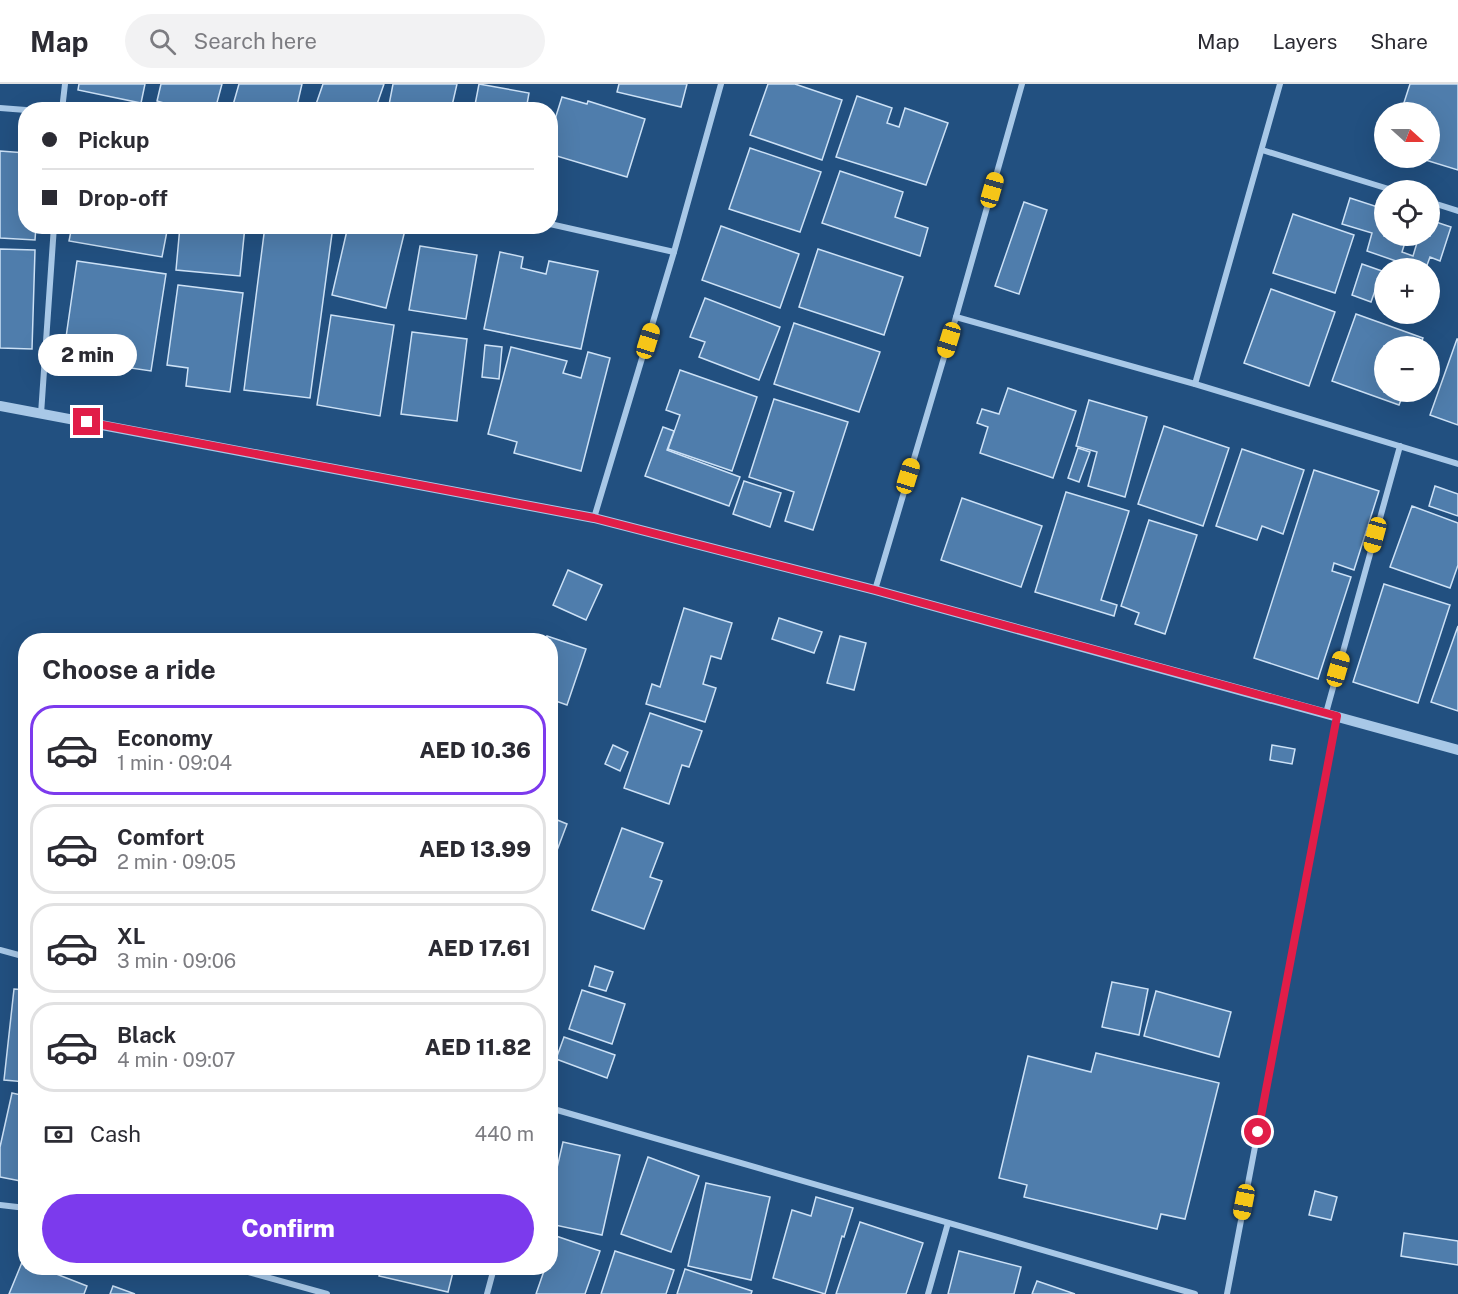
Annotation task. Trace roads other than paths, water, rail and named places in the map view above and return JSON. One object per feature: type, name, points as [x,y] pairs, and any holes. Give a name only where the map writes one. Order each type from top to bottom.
[{"type":"street","points":[[63,102],[65,84]]},
{"type":"street","points":[[594,518],[675,252],[721,84]]},
{"type":"street","points":[[875,590],[1022,84]]},
{"type":"street","points":[[1195,384],[1281,84]]},
{"type":"street","points":[[0,108],[18,109]]},
{"type":"street","points":[[1262,150],[1374,184]]},
{"type":"street","points":[[1440,205],[1458,211]]},
{"type":"street","points":[[558,226],[675,252]]},
{"type":"street","points":[[41,414],[53,234]]},
{"type":"street","points":[[956,317],[1195,384],[1458,464]]},
{"type":"street","points":[[0,406],[594,518],[875,590],[1458,750]]},
{"type":"street","points":[[1326,713],[1400,446]]},
{"type":"street","points":[[1227,1294],[1337,716]]},
{"type":"street","points":[[0,950],[18,955]]},
{"type":"street","points":[[558,1110],[1195,1294]]},
{"type":"street","points":[[0,1205],[18,1207]]},
{"type":"street","points":[[928,1294],[948,1223]]},
{"type":"street","points":[[259,1275],[327,1294]]},
{"type":"street","points":[[487,1294],[492,1275]]}]
